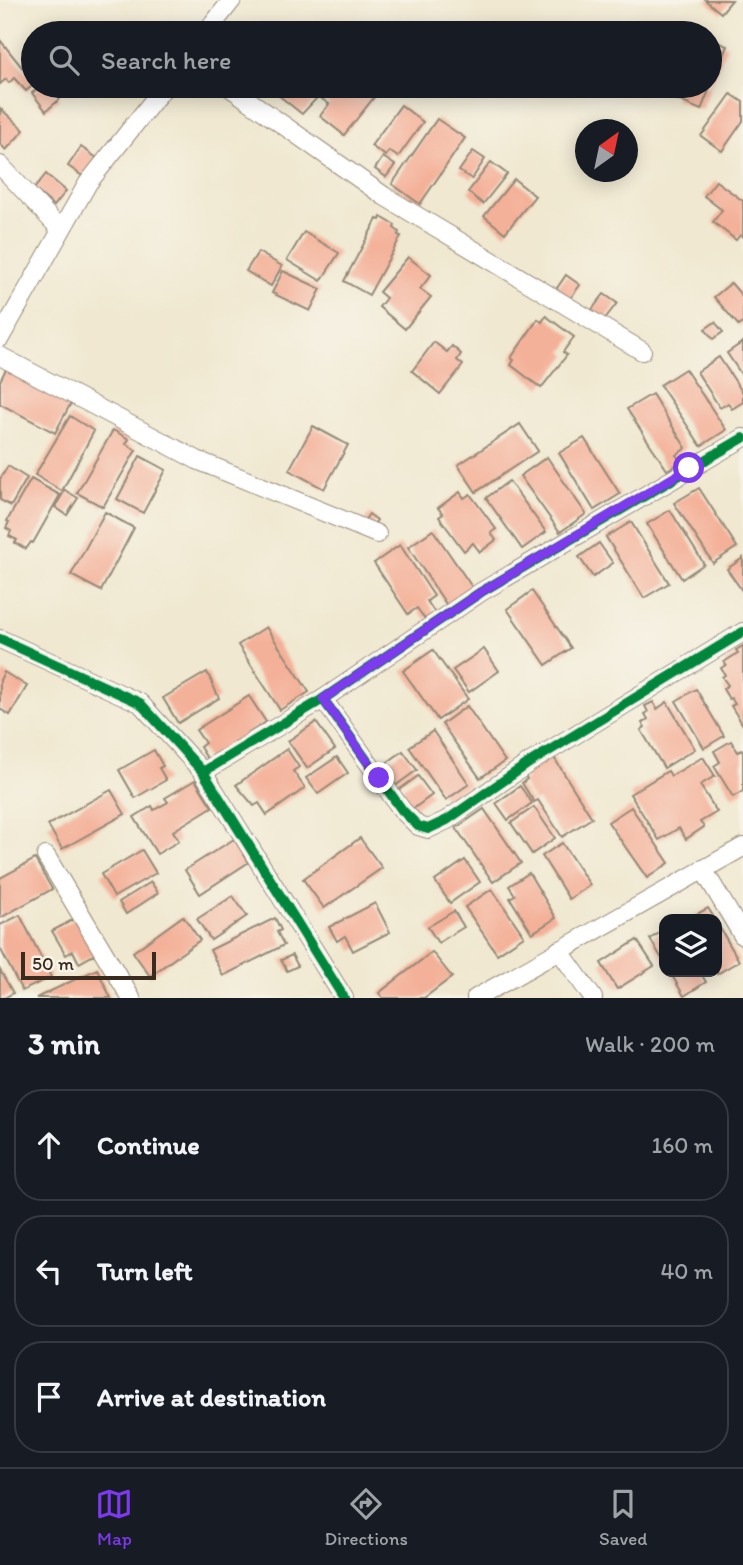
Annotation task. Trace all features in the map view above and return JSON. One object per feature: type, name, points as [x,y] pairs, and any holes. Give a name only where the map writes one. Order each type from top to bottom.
[{"type":"street","points":[[215,21],[232,0]]},
{"type":"street","points":[[0,338],[88,183],[155,98]]},
{"type":"street","points":[[245,98],[384,196],[642,351]]},
{"type":"street","points":[[0,164],[60,229]]},
{"type":"street","points":[[0,356],[197,460],[377,534]]},
{"type":"street","points":[[204,772],[323,699],[481,592],[743,438]]},
{"type":"street","points":[[323,699],[402,810],[418,827],[428,828],[447,820],[529,764],[743,632]]},
{"type":"street","points":[[0,639],[139,703],[204,772],[344,998]]},
{"type":"street","points":[[477,998],[743,847]]},
{"type":"street","points":[[46,856],[131,998]]},
{"type":"street","points":[[703,869],[743,936]]},
{"type":"street","points":[[559,950],[593,998]]},
{"type":"building","points":[[705,0],[732,0],[721,13]]},
{"type":"building","points":[[0,40],[21,66],[21,86],[14,78],[9,83],[6,79],[0,84]]},
{"type":"building","points":[[722,44],[727,46],[722,58]]},
{"type":"building","points":[[731,94],[743,102],[743,121],[722,151],[701,136]]},
{"type":"building","points":[[36,98],[59,98],[60,99],[46,111]]},
{"type":"building","points":[[282,98],[317,98],[302,114]]},
{"type":"building","points":[[373,98],[344,135],[320,116],[329,104],[322,99]]},
{"type":"building","points":[[675,98],[706,98],[701,110]]},
{"type":"building","points":[[401,105],[423,122],[398,157],[389,151],[386,156],[371,146]]},
{"type":"building","points":[[0,108],[24,130],[6,150],[0,144]]},
{"type":"building","points":[[437,119],[465,138],[420,204],[392,184]]},
{"type":"building","points":[[81,147],[97,158],[84,177],[68,166]]},
{"type":"building","points":[[473,151],[485,159],[472,179],[459,171]]},
{"type":"building","points":[[383,157],[395,165],[386,177],[375,169]]},
{"type":"building","points":[[491,162],[507,174],[483,204],[468,192]]},
{"type":"building","points":[[46,174],[66,191],[54,206],[34,189]]},
{"type":"building","points":[[514,179],[535,196],[505,233],[484,216]]},
{"type":"building","points":[[716,181],[743,201],[743,237],[740,235],[736,240],[713,222],[722,210],[704,196]]},
{"type":"building","points":[[381,217],[395,225],[394,228],[401,236],[369,295],[344,281],[377,219],[380,220]]},
{"type":"building","points":[[304,232],[339,253],[321,281],[287,260]]},
{"type":"building","points":[[258,252],[282,266],[271,286],[246,271]]},
{"type":"building","points":[[408,257],[431,275],[420,289],[431,297],[405,329],[379,307],[386,298],[379,292]]},
{"type":"building","points":[[283,271],[321,289],[310,311],[272,293]]},
{"type":"building","points":[[566,275],[580,285],[569,300],[555,291]]},
{"type":"building","points":[[731,283],[743,297],[743,323],[739,326],[714,297]]},
{"type":"building","points":[[604,294],[617,303],[604,320],[591,311]]},
{"type":"building","points":[[546,316],[574,337],[563,352],[567,355],[541,388],[511,365],[514,360],[511,358],[538,319],[542,322]]},
{"type":"building","points":[[715,322],[723,332],[713,339],[705,329]]},
{"type":"building","points":[[434,342],[447,352],[452,346],[461,354],[457,360],[463,365],[440,394],[412,371]]},
{"type":"building","points":[[743,342],[743,377],[727,353]]},
{"type":"building","points":[[719,357],[743,393],[743,402],[732,409],[728,403],[720,408],[697,372]]},
{"type":"building","points":[[6,369],[71,403],[55,433],[0,404],[0,381]]},
{"type":"building","points":[[685,369],[726,430],[701,446],[660,385]]},
{"type":"building","points":[[652,394],[686,448],[676,455],[681,462],[667,470],[627,409]]},
{"type":"building","points":[[70,416],[94,431],[62,491],[35,475]]},
{"type":"building","points":[[520,424],[538,451],[476,492],[458,465]]},
{"type":"building","points":[[313,426],[348,445],[324,489],[289,470]]},
{"type":"building","points":[[113,430],[129,439],[126,444],[136,450],[103,507],[77,493]]},
{"type":"building","points":[[584,438],[620,494],[594,510],[559,453]]},
{"type":"building","points":[[140,456],[166,470],[143,513],[117,499]]},
{"type":"building","points":[[547,457],[586,514],[560,532],[520,476]]},
{"type":"building","points":[[8,466],[27,478],[11,506],[0,500],[0,479]]},
{"type":"building","points":[[31,479],[60,495],[33,543],[26,549],[15,543],[17,540],[9,536],[11,531],[6,528],[9,522],[7,521]]},
{"type":"building","points":[[509,481],[546,532],[522,549],[486,498]]},
{"type":"building","points":[[699,488],[737,547],[713,563],[674,503]]},
{"type":"building","points":[[65,490],[78,498],[67,515],[55,507]]},
{"type":"building","points":[[460,492],[464,498],[470,494],[496,529],[491,533],[496,540],[480,552],[473,543],[464,551],[439,517],[443,514],[438,508]]},
{"type":"building","points":[[670,510],[704,564],[682,579],[647,524]]},
{"type":"building","points":[[105,512],[134,528],[101,591],[71,575]]},
{"type":"building","points":[[369,514],[377,520],[370,530],[362,524]]},
{"type":"building","points":[[631,522],[669,583],[644,598],[606,537]]},
{"type":"building","points":[[433,530],[474,590],[448,607],[408,547]]},
{"type":"building","points":[[599,543],[613,563],[593,577],[579,557]]},
{"type":"building","points":[[400,545],[434,596],[427,601],[435,613],[425,619],[417,608],[408,614],[374,563]]},
{"type":"building","points":[[743,558],[743,592],[727,569]]},
{"type":"building","points":[[532,591],[571,648],[546,665],[507,609]]},
{"type":"building","points":[[266,627],[309,692],[280,710],[238,645]]},
{"type":"building","points":[[743,646],[743,725],[731,706],[735,704],[723,689],[728,685],[722,677],[725,675],[721,668],[726,665],[724,662],[738,653],[736,650]]},
{"type":"building","points":[[484,649],[499,671],[469,692],[453,670]]},
{"type":"building","points":[[433,650],[468,699],[438,720],[403,671]]},
{"type":"building","points":[[4,672],[27,686],[10,715],[0,709],[0,680]]},
{"type":"building","points":[[207,672],[219,698],[178,723],[163,698]]},
{"type":"building","points":[[696,689],[724,736],[704,748],[676,701]]},
{"type":"building","points":[[249,696],[266,722],[208,760],[200,747],[205,743],[196,730]]},
{"type":"building","points":[[653,702],[657,709],[667,702],[695,749],[664,768],[641,730],[645,727],[642,723],[648,719],[645,706]]},
{"type":"building","points":[[467,706],[505,761],[480,778],[442,724]]},
{"type":"building","points":[[316,722],[335,749],[307,768],[288,741]]},
{"type":"building","points":[[433,731],[469,784],[446,800],[409,747]]},
{"type":"building","points":[[731,741],[738,752],[742,750],[743,753],[743,791],[733,797],[714,766],[720,762],[714,751]]},
{"type":"building","points":[[287,749],[299,767],[293,771],[305,788],[267,815],[259,803],[254,806],[236,785]]},
{"type":"building","points":[[154,750],[163,766],[159,768],[166,780],[135,798],[119,770]]},
{"type":"building","points":[[403,751],[417,770],[395,786],[381,767]]},
{"type":"building","points":[[553,756],[592,818],[562,837],[538,800],[534,802],[522,783],[527,779],[524,774]]},
{"type":"building","points":[[337,757],[348,773],[318,794],[306,778]]},
{"type":"building","points":[[703,757],[715,776],[700,785],[717,812],[700,822],[704,827],[686,839],[679,828],[659,840],[630,794],[668,771],[671,776]]},
{"type":"building","points":[[418,776],[432,795],[410,811],[396,792]]},
{"type":"building","points":[[195,780],[212,807],[173,831],[179,841],[157,854],[134,817],[152,806],[154,810],[168,802],[165,798]]},
{"type":"building","points":[[520,786],[532,803],[508,820],[496,803]]},
{"type":"building","points":[[111,790],[125,814],[62,849],[48,825]]},
{"type":"building","points":[[534,807],[555,838],[532,854],[511,823]]},
{"type":"building","points":[[631,807],[669,863],[647,878],[608,822]]},
{"type":"building","points":[[484,809],[521,863],[493,882],[456,828]]},
{"type":"building","points":[[360,838],[382,868],[324,908],[303,879]]},
{"type":"building","points":[[234,839],[249,862],[200,894],[185,870]]},
{"type":"building","points":[[562,843],[590,885],[569,899],[542,856]]},
{"type":"building","points":[[142,850],[156,873],[114,897],[101,874]]},
{"type":"building","points":[[35,859],[52,889],[0,918],[0,878]]},
{"type":"building","points":[[465,860],[480,882],[450,903],[435,881]]},
{"type":"building","points":[[529,873],[556,918],[532,933],[510,898],[515,895],[509,886]]},
{"type":"building","points":[[151,882],[158,893],[126,914],[119,902]]},
{"type":"building","points":[[492,889],[524,936],[497,954],[465,907]]},
{"type":"building","points":[[233,896],[247,916],[211,940],[197,919]]},
{"type":"building","points":[[375,903],[390,932],[353,951],[345,936],[337,941],[329,927]]},
{"type":"building","points":[[708,908],[712,914],[697,914]]},
{"type":"building","points":[[454,911],[464,927],[438,943],[428,927]]},
{"type":"building","points":[[20,915],[51,977],[22,991],[0,948],[0,925]]},
{"type":"building","points":[[183,916],[200,940],[150,976],[133,952]]},
{"type":"building","points":[[76,918],[95,954],[79,963],[73,951],[66,955],[52,931]]},
{"type":"building","points":[[275,918],[281,930],[277,932],[284,945],[223,976],[210,950]]},
{"type":"building","points":[[722,932],[739,961],[722,971]]},
{"type":"building","points":[[659,933],[659,954],[650,939]]},
{"type":"building","points":[[637,940],[654,966],[617,989],[601,963]]},
{"type":"building","points":[[432,952],[452,977],[424,998],[383,998],[379,993]]},
{"type":"building","points":[[292,955],[298,966],[287,971],[281,960]]},
{"type":"building","points":[[97,969],[111,998],[36,998]]},
{"type":"building","points":[[0,970],[13,993],[4,998],[0,998]]},
{"type":"building","points":[[673,977],[703,977],[706,982],[684,996]]},
{"type":"cycle path","points":[[203,772],[323,699],[481,592],[743,438]]},
{"type":"cycle path","points":[[323,699],[402,810],[418,826],[428,829],[447,820],[529,763],[743,632]]},
{"type":"cycle path","points":[[0,639],[140,703],[203,772],[344,998]]},
{"type":"route","points":[[379,778],[323,699],[481,592],[689,468]]}]
